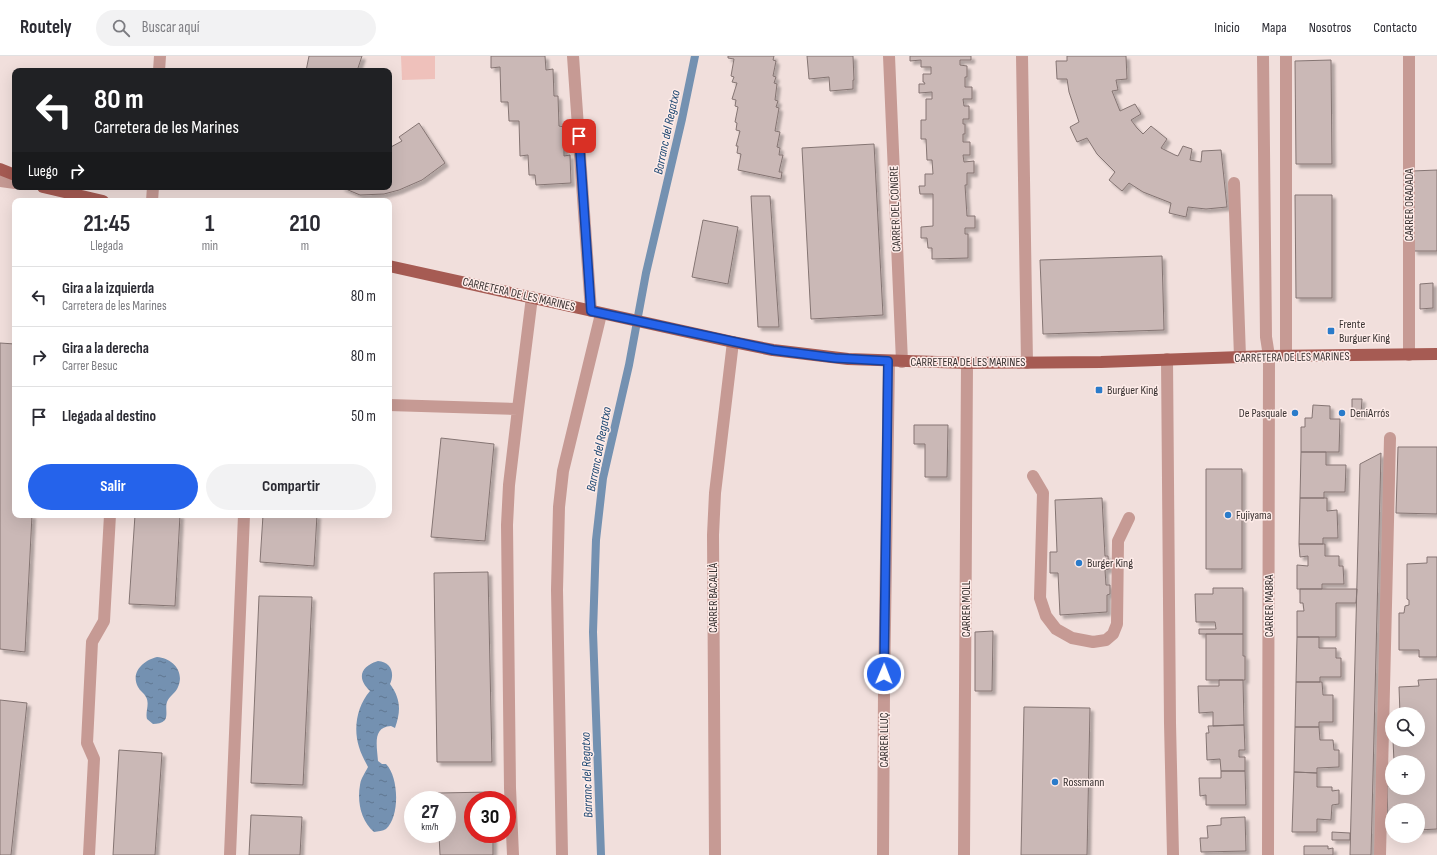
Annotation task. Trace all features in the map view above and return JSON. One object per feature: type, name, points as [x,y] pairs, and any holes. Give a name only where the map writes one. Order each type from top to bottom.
[{"type":"main road","points":[[0,169],[12,174]]},
{"type":"main road","points":[[51,190],[89,198]]},
{"type":"main road","name":"CARRETERA DE LES MARINES","points":[[392,267],[733,342],[773,350],[810,355],[902,362],[1027,363],[1270,356],[1437,354]]},
{"type":"street","points":[[159,68],[160,56]]},
{"type":"street","points":[[562,855],[557,590],[559,507],[563,471],[596,312],[573,56]]},
{"type":"street","name":"CARRER DEL CONGRE","points":[[889,56],[902,362]]},
{"type":"street","points":[[1022,56],[1027,363]]},
{"type":"street","name":"CARRER MABRA","points":[[1263,56],[1266,337],[1270,356],[1268,855]]},
{"type":"street","points":[[1286,56],[1286,356]]},
{"type":"street","name":"CARRER ORADADA","points":[[1409,56],[1409,354]]},
{"type":"street","points":[[0,181],[12,183]]},
{"type":"street","points":[[1234,183],[1240,357]]},
{"type":"street","points":[[513,855],[510,788],[507,525],[509,485],[532,297]]},
{"type":"street","name":"CARRER BACALLÀ","points":[[716,855],[713,535],[715,493],[733,342]]},
{"type":"street","points":[[1167,359],[1170,723],[1173,855]]},
{"type":"street","name":"CARRER LLUÇ","points":[[883,855],[888,361]]},
{"type":"street","name":"CARRER MOLL","points":[[964,855],[968,363]]},
{"type":"street","points":[[392,405],[518,409]]},
{"type":"street","points":[[1380,855],[1390,438]]},
{"type":"street","points":[[1033,476],[1043,493],[1040,598],[1046,616],[1056,629],[1072,638],[1093,642],[1106,640],[1113,634],[1117,624],[1118,541],[1129,518]]},
{"type":"street","points":[[89,855],[94,759],[87,743],[92,642],[104,621],[110,518]]},
{"type":"street","points":[[230,855],[244,518]]},
{"type":"shaded area","points":[[401,56],[435,56],[435,79],[402,80]]},
{"type":"water","points":[[157,657],[168,660],[176,666],[180,676],[180,681],[177,689],[167,702],[165,720],[153,724],[147,719],[147,700],[138,687],[136,676],[143,664]]},
{"type":"water","points":[[378,661],[386,663],[391,669],[392,676],[390,684],[398,700],[399,711],[395,728],[391,726],[385,727],[378,734],[377,738],[378,761],[382,764],[386,764],[390,770],[395,787],[396,807],[391,823],[386,829],[374,832],[366,822],[361,811],[359,791],[362,778],[368,767],[357,740],[356,725],[359,710],[370,691],[363,682],[362,673],[364,669],[372,663]]},
{"type":"building","points":[[309,56],[362,56],[358,68],[307,68]]},
{"type":"building","points":[[491,56],[545,56],[546,70],[553,69],[554,96],[558,96],[559,126],[564,127],[564,156],[570,155],[571,183],[536,185],[535,175],[529,175],[528,155],[520,156],[519,121],[509,121],[508,102],[501,102],[500,67],[491,68]]},
{"type":"building","points":[[728,56],[774,56],[773,60],[776,61],[773,76],[776,77],[774,83],[777,84],[775,100],[778,101],[776,107],[779,108],[775,131],[780,132],[777,147],[780,148],[779,155],[783,155],[779,172],[782,172],[781,179],[738,170],[741,154],[737,153],[738,146],[736,146],[740,131],[736,130],[737,123],[735,122],[738,107],[735,106],[736,100],[732,99],[737,83],[732,82],[734,77],[731,76],[734,59],[728,58]]},
{"type":"building","points":[[807,56],[853,56],[853,89],[830,91],[829,77],[809,79]]},
{"type":"building","points":[[910,56],[971,56],[971,60],[960,60],[960,65],[967,66],[965,87],[972,87],[972,99],[963,99],[964,106],[969,106],[969,119],[963,119],[963,124],[965,124],[965,134],[963,134],[963,142],[970,142],[970,155],[963,155],[964,162],[974,161],[974,173],[967,173],[967,185],[965,185],[967,216],[975,216],[975,228],[965,228],[965,234],[968,234],[968,258],[932,259],[932,248],[928,248],[927,238],[921,238],[921,227],[933,226],[933,194],[920,194],[919,186],[925,186],[925,174],[933,174],[932,160],[927,160],[926,139],[921,139],[921,120],[926,120],[926,99],[932,99],[932,92],[919,93],[919,84],[925,84],[923,82],[923,74],[931,74],[931,67],[921,67],[921,60],[910,61]]},
{"type":"building","points":[[1067,56],[1126,56],[1127,79],[1116,80],[1118,90],[1112,91],[1120,111],[1135,104],[1141,114],[1131,120],[1137,128],[1143,134],[1151,126],[1167,139],[1161,148],[1175,155],[1178,156],[1183,146],[1192,149],[1190,160],[1201,162],[1202,151],[1221,150],[1227,207],[1206,209],[1188,207],[1186,217],[1169,213],[1171,203],[1143,192],[1129,183],[1122,191],[1109,180],[1115,172],[1097,154],[1087,138],[1077,142],[1070,127],[1079,122],[1069,92],[1067,79],[1057,79],[1056,61],[1067,61]]},
{"type":"building","points":[[1331,60],[1332,164],[1296,164],[1295,61]]},
{"type":"building","points":[[419,123],[445,163],[422,180],[399,190],[384,194],[360,195],[348,190],[392,190],[392,146],[402,141],[399,137]]},
{"type":"building","points":[[874,144],[883,315],[811,319],[802,148]]},
{"type":"building","points":[[1437,170],[1437,251],[1414,251],[1412,171]]},
{"type":"building","points":[[1295,195],[1332,195],[1332,298],[1296,298]]},
{"type":"building","points":[[751,196],[770,196],[779,327],[758,327]]},
{"type":"building","points":[[703,220],[738,227],[728,284],[692,277]]},
{"type":"building","points":[[1162,256],[1164,330],[1043,334],[1040,260]]},
{"type":"building","points":[[1433,283],[1433,308],[1420,309],[1420,284]]},
{"type":"building","points":[[0,343],[12,344],[12,518],[32,518],[25,652],[0,649]]},
{"type":"building","points":[[1352,399],[1362,399],[1361,415],[1352,415]]},
{"type":"building","points":[[1313,405],[1330,406],[1330,419],[1340,419],[1339,452],[1301,452],[1301,427],[1305,427],[1305,418],[1312,418]]},
{"type":"building","points":[[914,425],[948,425],[947,477],[925,477],[925,444],[914,444]]},
{"type":"building","points":[[441,438],[494,444],[485,541],[431,537]]},
{"type":"building","points":[[1398,447],[1437,447],[1437,514],[1396,513]]},
{"type":"building","points":[[1301,452],[1326,452],[1326,465],[1346,465],[1345,492],[1324,492],[1324,498],[1300,498]]},
{"type":"building","points":[[1381,453],[1371,855],[1350,855],[1360,464]]},
{"type":"building","points":[[1206,469],[1242,469],[1242,569],[1206,569]]},
{"type":"building","name":"Burger King","points":[[1102,498],[1105,556],[1108,556],[1109,569],[1105,570],[1106,585],[1110,585],[1110,594],[1107,595],[1107,612],[1060,615],[1058,573],[1050,573],[1050,552],[1057,552],[1055,500]]},
{"type":"building","points":[[1300,498],[1327,498],[1327,511],[1337,510],[1338,538],[1323,538],[1323,544],[1299,544]]},
{"type":"building","points":[[135,518],[180,518],[175,606],[129,604]]},
{"type":"building","points":[[263,518],[317,518],[314,566],[260,562]]},
{"type":"building","points":[[1299,544],[1325,544],[1325,556],[1339,556],[1339,566],[1343,566],[1344,584],[1322,584],[1322,589],[1297,589],[1297,565],[1308,566],[1308,556],[1300,557]]},
{"type":"building","points":[[1427,557],[1437,557],[1437,657],[1419,657],[1419,650],[1399,650],[1399,613],[1404,613],[1405,606],[1409,605],[1409,600],[1407,599],[1407,564],[1427,563]]},
{"type":"building","points":[[488,572],[492,762],[437,762],[434,573]]},
{"type":"building","points":[[1213,588],[1243,588],[1243,634],[1199,634],[1199,629],[1216,629],[1215,622],[1196,622],[1195,594],[1213,594]]},
{"type":"building","points":[[1300,589],[1357,589],[1356,603],[1336,603],[1336,637],[1297,637],[1297,611],[1304,611],[1303,603],[1300,603]]},
{"type":"building","points":[[259,596],[312,597],[303,785],[251,783]]},
{"type":"building","points":[[993,631],[992,691],[975,691],[975,632]]},
{"type":"building","points":[[1206,634],[1243,634],[1245,680],[1206,680]]},
{"type":"building","points":[[1297,637],[1319,637],[1319,648],[1336,648],[1336,658],[1341,658],[1341,677],[1320,677],[1320,682],[1296,682]]},
{"type":"building","points":[[1437,679],[1437,829],[1425,830],[1425,803],[1387,803],[1387,795],[1425,795],[1425,755],[1394,755],[1393,747],[1425,747],[1425,707],[1400,707],[1399,687],[1419,686],[1418,680]]},
{"type":"building","points":[[1219,680],[1243,680],[1244,725],[1213,726],[1213,712],[1199,713],[1198,686],[1219,686]]},
{"type":"building","points":[[1296,682],[1322,682],[1323,695],[1333,695],[1333,722],[1319,722],[1319,727],[1295,727]]},
{"type":"building","points":[[0,700],[27,703],[11,855],[0,855]]},
{"type":"building","name":"Rossmann","points":[[1024,707],[1090,708],[1087,855],[1021,855]]},
{"type":"building","points":[[1244,725],[1245,750],[1239,750],[1239,757],[1245,757],[1245,771],[1221,771],[1220,759],[1207,760],[1206,733],[1209,733],[1208,726]]},
{"type":"building","points":[[1295,727],[1319,727],[1320,740],[1333,740],[1334,750],[1339,750],[1339,767],[1317,768],[1317,773],[1294,772]]},
{"type":"building","points":[[119,750],[162,753],[155,855],[113,855]]},
{"type":"building","points":[[1221,771],[1245,771],[1246,805],[1206,805],[1206,795],[1200,796],[1199,778],[1221,778]]},
{"type":"building","points":[[1294,772],[1317,773],[1317,787],[1332,787],[1332,791],[1339,790],[1339,804],[1332,805],[1331,820],[1317,819],[1317,832],[1292,832]]},
{"type":"building","points":[[456,793],[464,793],[464,843],[493,843],[493,855],[440,855],[439,843],[456,843]]},
{"type":"building","points":[[251,815],[302,817],[300,855],[249,855]]},
{"type":"building","points":[[1245,817],[1246,851],[1201,852],[1200,838],[1208,838],[1207,826],[1221,825],[1221,818]]},
{"type":"building","points":[[1332,832],[1350,833],[1350,840],[1332,840]]},
{"type":"building","points":[[1304,846],[1328,846],[1328,849],[1333,848],[1333,855],[1304,855]]},
{"type":"waterway","name":"Barranc del Regatxo","points":[[601,855],[593,632],[596,540],[603,478],[629,365],[646,273],[695,56]]},
{"type":"place","name":"Frente Burguer King","points":[[1331,331]]},
{"type":"place","name":"Burguer King","points":[[1099,390]]},
{"type":"place","name":"De Pasquale","points":[[1295,413]]},
{"type":"place","name":"DeniArrós","points":[[1342,413]]},
{"type":"place","name":"Fujiyama","points":[[1228,515]]},
{"type":"place","name":"Burger King","points":[[1079,563]]},
{"type":"place","name":"Rossmann","points":[[1055,782]]},
{"type":"route","points":[[579,136],[591,311],[773,350],[835,358],[888,361],[884,674]]}]
